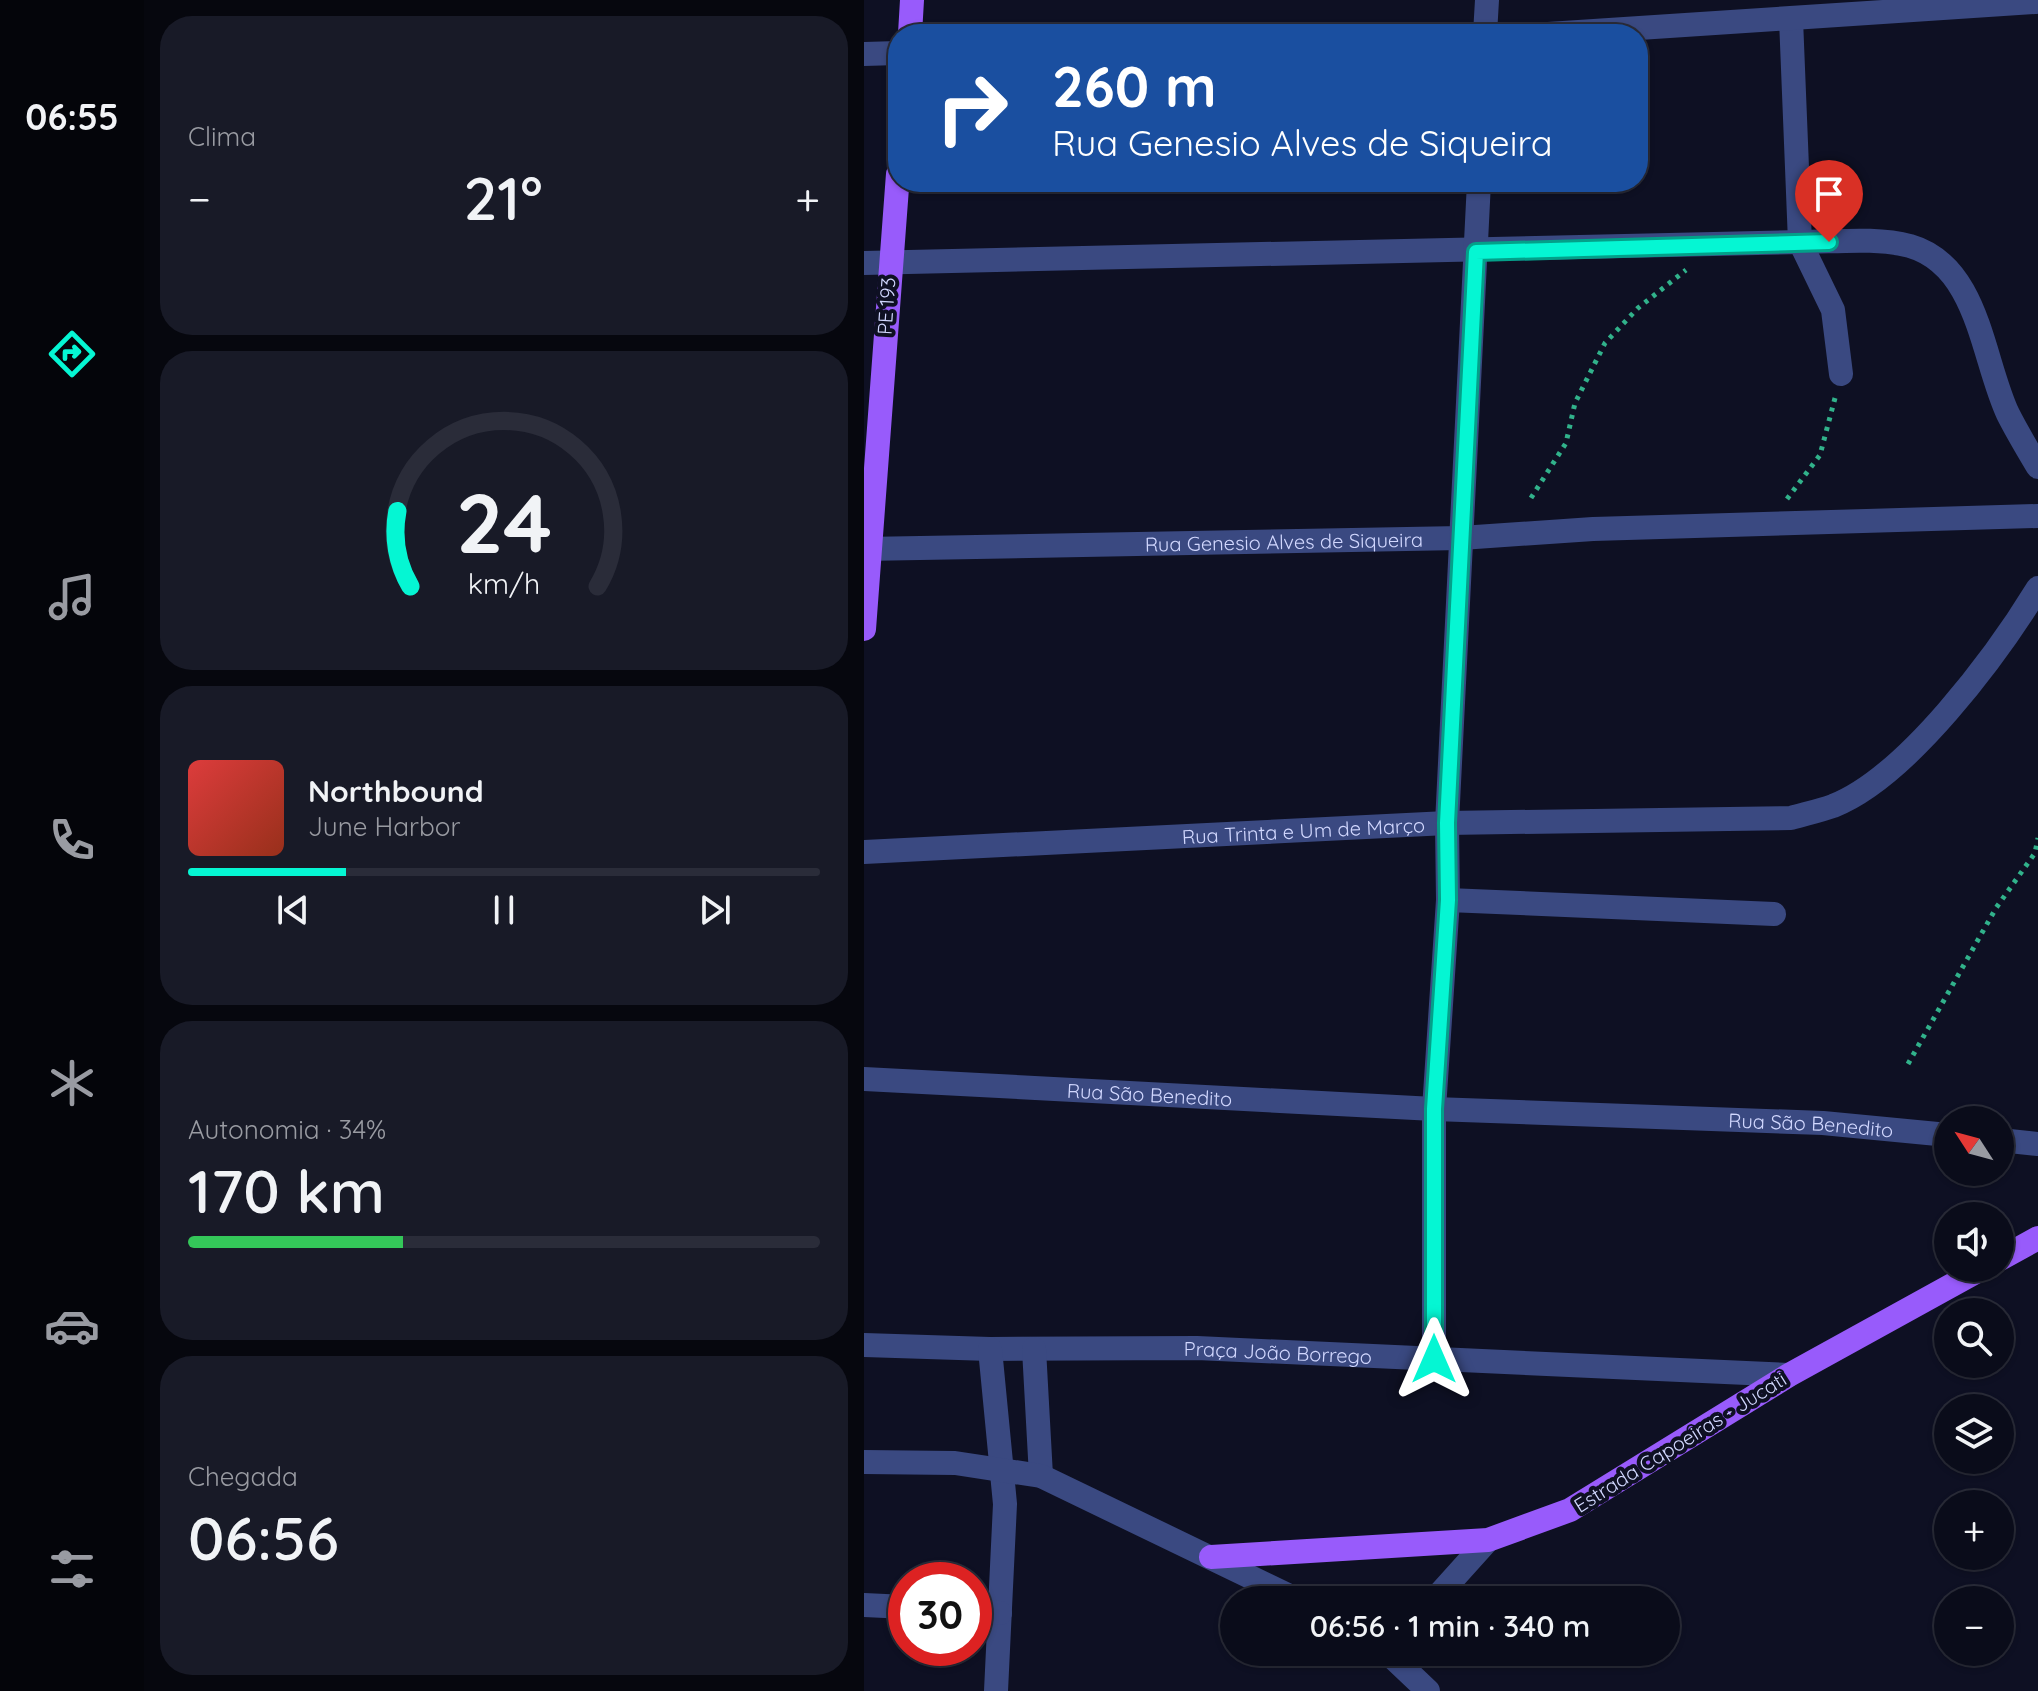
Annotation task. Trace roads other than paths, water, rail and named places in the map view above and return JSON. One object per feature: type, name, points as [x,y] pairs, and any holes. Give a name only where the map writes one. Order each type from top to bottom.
[{"type":"main road","points":[[911,24],[912,0]]},
{"type":"main road","name":"PE 193","points":[[864,629],[867,549],[896,192]]},
{"type":"main road","points":[[2014,1251],[2038,1238]]},
{"type":"main road","name":"Estrada Capoeiras - Jucati","points":[[1211,1557],[1488,1540],[1570,1510],[1789,1375],[1958,1282]]},
{"type":"street","points":[[1486,24],[1487,0]]},
{"type":"street","points":[[1648,28],[2035,2]]},
{"type":"street","points":[[1791,19],[1800,242],[1833,310],[1841,374]]},
{"type":"street","points":[[864,54],[888,53]]},
{"type":"street","points":[[1434,1359],[1434,1109],[1448,900],[1447,823],[1479,192]]},
{"type":"street","points":[[864,263],[1476,252],[1800,242],[1888,243],[1911,247],[1931,257],[1966,294],[2007,413],[2038,467]]},
{"type":"street","name":"Rua Genesio Alves de Siqueira","points":[[867,549],[1461,538],[1593,529],[2038,516]]},
{"type":"street","name":"Rua Trinta e Um de Março","points":[[864,852],[1447,823],[1791,818],[1834,806],[1887,771],[1979,674],[2038,588]]},
{"type":"street","points":[[1448,900],[1774,914]]},
{"type":"street","name":"Rua São Benedito","points":[[864,1079],[1434,1109],[1823,1123],[1934,1134]]},
{"type":"street","points":[[2014,1141],[2038,1144]]},
{"type":"street","name":"Praça João Borrego","points":[[864,1345],[990,1349],[1197,1348],[1789,1375]]},
{"type":"street","points":[[990,1349],[1005,1533],[996,1691]]},
{"type":"street","points":[[1034,1349],[1041,1476]]},
{"type":"street","points":[[864,1462],[955,1463],[1041,1476],[1270,1586]]},
{"type":"street","points":[[1447,1586],[1488,1540]]},
{"type":"street","points":[[864,1605],[888,1606]]},
{"type":"street","points":[[992,1613],[1000,1613]]},
{"type":"street","points":[[1402,1666],[1428,1691]]}]
